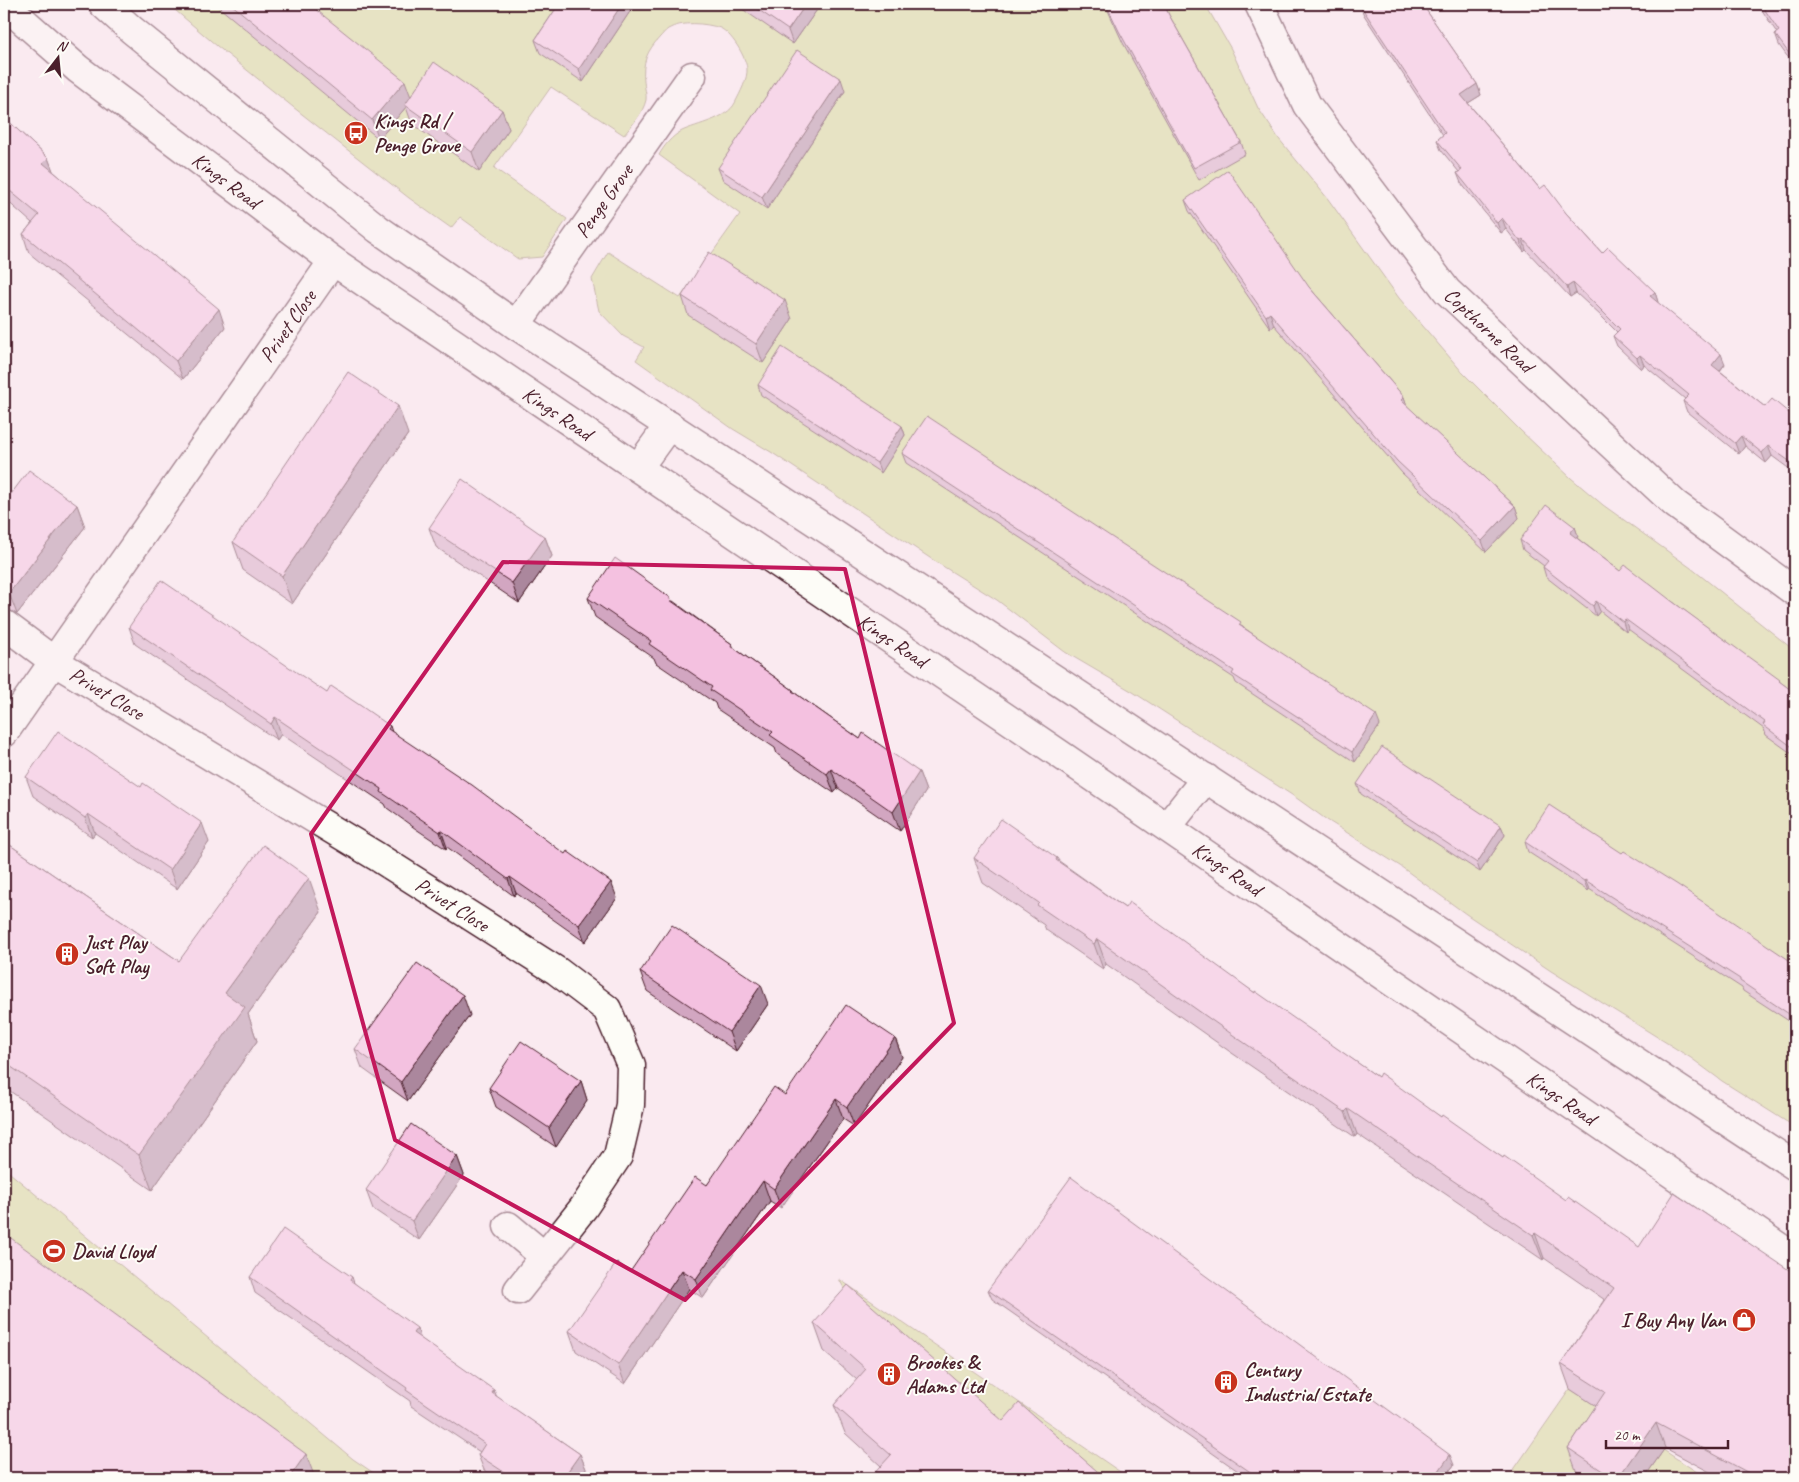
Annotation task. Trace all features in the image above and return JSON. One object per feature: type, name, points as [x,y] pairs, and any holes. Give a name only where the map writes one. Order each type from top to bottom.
[{"type":"main road","name":"Kings Road","points":[[4,4],[78,69],[333,262],[1167,827],[1795,1258]]},
{"type":"main road","points":[[103,4],[132,30],[378,229],[516,325],[1795,1166]]},
{"type":"main road","name":"Copthorne Road","points":[[1259,4],[1307,105],[1447,291],[1675,504],[1795,592]]},
{"type":"main road","name":"Penge Grove","points":[[516,325],[692,76]]},
{"type":"main road","name":"Privet Close","points":[[4,733],[333,262]]},
{"type":"main road","points":[[638,468],[669,425]]},
{"type":"main road","points":[[4,624],[55,662]]},
{"type":"main road","name":"Privet Close","points":[[55,662],[376,856],[557,971],[606,1010],[631,1065],[630,1105],[618,1156],[584,1207],[518,1290]]},
{"type":"main road","points":[[1167,827],[1206,778]]},
{"type":"main road","points":[[508,1226],[544,1256]]},
{"type":"highlighted area","points":[[503,562],[845,569],[954,1023],[685,1300],[395,1140],[311,834]]},
{"type":"green space","points":[[168,4],[1205,4],[1231,49],[1258,108],[1279,139],[1328,199],[1399,298],[1463,373],[1521,431],[1603,505],[1691,568],[1795,651],[1795,1127],[1722,1081],[1691,1058],[1551,971],[1466,914],[1400,866],[1327,820],[1295,797],[1133,692],[1065,652],[997,600],[733,429],[636,360],[644,347],[623,336],[599,311],[592,279],[608,252],[680,298],[740,214],[659,155],[663,148],[678,133],[719,117],[731,109],[735,103],[745,81],[747,68],[737,45],[720,28],[701,24],[680,25],[673,26],[665,32],[646,57],[644,74],[645,105],[624,135],[551,87],[494,168],[567,219],[542,257],[518,259],[460,217],[451,228],[409,198],[217,46]]},
{"type":"green space","name":"David Lloyd","points":[[4,1168],[353,1459],[381,1478],[4,1478]]},
{"type":"green space","points":[[839,1279],[1129,1478],[1084,1478],[1013,1449],[858,1313]]},
{"type":"green space","points":[[1570,1389],[1700,1474],[1697,1478],[1508,1478]]},
{"type":"building","points":[[231,4],[309,4],[405,81],[372,120]]},
{"type":"building","points":[[559,4],[622,4],[579,69],[535,40]]},
{"type":"building","points":[[750,4],[806,4],[788,30]]},
{"type":"building","points":[[1106,4],[1164,4],[1241,142],[1194,168]]},
{"type":"building","points":[[1361,4],[1422,4],[1477,84],[1461,95],[1540,189],[1545,185],[1566,213],[1602,253],[1608,247],[1655,292],[1650,296],[1721,354],[1712,365],[1765,407],[1772,399],[1795,418],[1795,465],[1768,446],[1762,453],[1741,436],[1735,443],[1683,401],[1689,395],[1640,355],[1637,358],[1613,336],[1620,329],[1573,283],[1567,287],[1523,239],[1520,241],[1502,218],[1497,223],[1457,173],[1462,170],[1437,140],[1445,133]]},
{"type":"building","points":[[1761,4],[1795,4],[1795,62],[1775,34],[1779,31]]},
{"type":"building","points":[[797,50],[841,79],[762,197],[718,168]]},
{"type":"building","points":[[434,62],[502,110],[472,152],[405,105]]},
{"type":"building","points":[[4,117],[48,158],[43,163],[219,309],[176,361],[23,234],[39,215],[4,186]]},
{"type":"building","points":[[1228,170],[1309,287],[1404,397],[1401,400],[1515,506],[1482,541],[1397,461],[1270,313],[1266,316],[1185,200]]},
{"type":"building","points":[[709,252],[785,300],[756,344],[682,296]]},
{"type":"building","points":[[782,347],[902,426],[877,463],[758,385]]},
{"type":"building","points":[[348,372],[398,406],[282,576],[233,542]]},
{"type":"building","points":[[927,416],[1241,622],[1239,625],[1376,715],[1352,752],[1232,674],[1234,671],[902,453]]},
{"type":"building","points":[[29,470],[77,505],[9,593],[4,590],[4,489],[11,494]]},
{"type":"building","points":[[462,479],[545,537],[512,583],[429,528]]},
{"type":"building","points":[[1546,505],[1575,527],[1570,533],[1620,571],[1625,565],[1795,693],[1795,749],[1763,725],[1765,722],[1625,619],[1623,622],[1596,601],[1593,606],[1543,567],[1548,561],[1520,540]]},
{"type":"building","points":[[615,558],[732,644],[731,646],[860,739],[863,733],[919,772],[893,812],[831,769],[827,774],[770,735],[773,732],[710,690],[712,687],[649,644],[651,641],[588,598]]},
{"type":"building","points":[[161,580],[327,693],[331,686],[361,706],[390,726],[388,729],[472,785],[565,854],[567,851],[611,882],[579,925],[510,877],[508,879],[441,830],[440,832],[381,792],[382,789],[275,717],[271,724],[129,627]]},
{"type":"building","points":[[58,731],[141,787],[143,783],[202,823],[170,870],[88,814],[85,818],[26,777]]},
{"type":"building","points":[[1382,747],[1501,826],[1477,863],[1357,784]]},
{"type":"building","points":[[1549,805],[1622,853],[1624,851],[1678,885],[1795,964],[1795,1018],[1740,981],[1740,979],[1525,842]]},
{"type":"building","points":[[1001,819],[1125,908],[1129,902],[1255,993],[1255,991],[1378,1077],[1380,1073],[1441,1117],[1442,1115],[1503,1158],[1504,1156],[1566,1200],[1568,1197],[1639,1247],[1674,1193],[1795,1274],[1795,1478],[1758,1478],[1656,1423],[1618,1478],[1613,1478],[1568,1448],[1605,1392],[1561,1364],[1614,1288],[1535,1233],[1533,1235],[1348,1109],[1345,1112],[1097,939],[1094,944],[1037,905],[1039,903],[974,858]]},
{"type":"building","name":"Just Play Soft Play","points":[[4,841],[179,961],[263,845],[309,878],[225,993],[245,1007],[139,1155],[4,1062]]},
{"type":"building","points":[[672,925],[761,985],[729,1032],[640,972]]},
{"type":"building","points":[[417,963],[463,995],[401,1082],[355,1049]]},
{"type":"building","points":[[846,1005],[895,1038],[847,1107],[836,1099],[774,1189],[763,1181],[696,1279],[682,1270],[618,1365],[569,1331],[617,1262],[630,1272],[695,1177],[707,1185],[774,1087],[785,1095]]},
{"type":"building","points":[[521,1041],[581,1081],[549,1128],[489,1088]]},
{"type":"building","points":[[411,1124],[457,1156],[412,1221],[366,1190]]},
{"type":"building","name":"Century Industrial Estate","points":[[1071,1177],[1450,1455],[1434,1478],[1259,1478],[988,1290]]},
{"type":"building","points":[[283,1229],[352,1277],[350,1280],[417,1328],[413,1333],[494,1390],[492,1393],[580,1454],[563,1478],[513,1478],[478,1455],[485,1444],[406,1390],[407,1388],[250,1277]]},
{"type":"building","name":"David Lloyd","points":[[4,1233],[306,1454],[289,1478],[4,1478]]},
{"type":"building","name":"Brookes & Adams Ltd","points":[[848,1285],[1003,1421],[1019,1403],[1105,1478],[870,1478],[891,1455],[834,1405],[866,1369],[814,1323]]},
{"type":"place","name":"Kings Rd / Penge Grove","points":[[356,133]]},
{"type":"place","name":"Just Play Soft Play","points":[[67,954]]},
{"type":"place","name":"David Lloyd","points":[[54,1251]]},
{"type":"place","name":"I Buy Any Van","points":[[1744,1320]]},
{"type":"place","name":"Brookes & Adams Ltd","points":[[889,1374]]},
{"type":"place","name":"Century Industrial Estate","points":[[1226,1382]]}]
